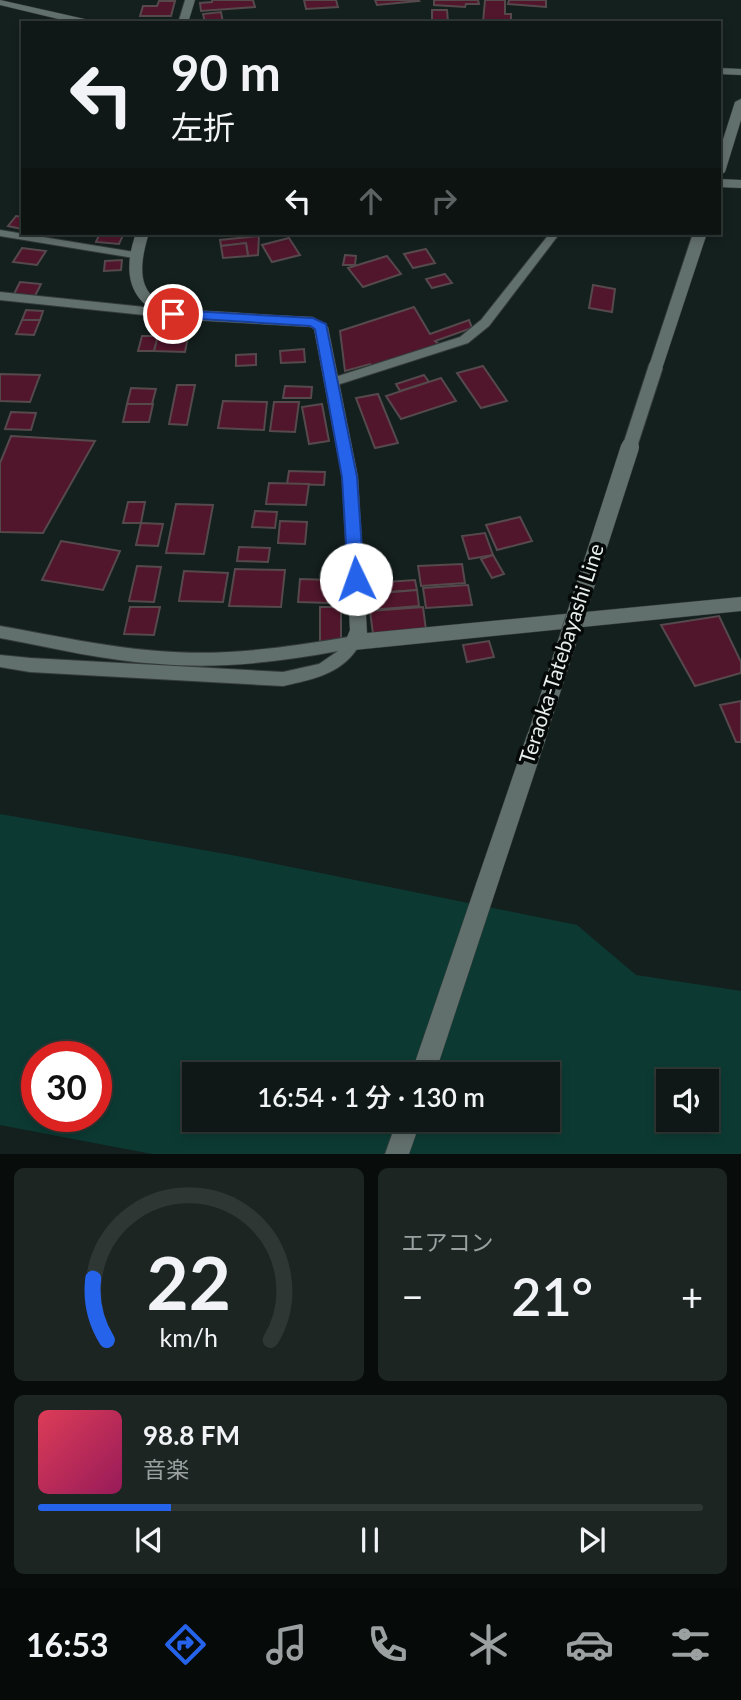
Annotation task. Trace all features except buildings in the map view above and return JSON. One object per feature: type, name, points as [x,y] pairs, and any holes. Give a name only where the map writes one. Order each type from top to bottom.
[{"type":"street","points":[[184,21],[190,0]]},
{"type":"street","points":[[0,2],[81,21]]},
{"type":"street","points":[[721,71],[741,72]]},
{"type":"street","points":[[721,167],[741,102]]},
{"type":"street","points":[[721,183],[741,184]]},
{"type":"street","points":[[141,235],[134,255],[134,270],[143,295],[173,314],[313,322],[321,327],[334,382],[350,477],[359,630],[354,642],[741,604]]},
{"type":"street","name":"Teraoka-Tatebayashi Line","points":[[427,1062],[517,786],[537,735],[699,235]]},
{"type":"street","points":[[397,1154],[404,1132]]},
{"type":"lane","points":[[0,233],[134,255]]},
{"type":"lane","points":[[334,382],[464,340],[485,323],[553,235]]},
{"type":"lane","points":[[0,296],[173,314]]},
{"type":"lane","points":[[0,632],[132,655],[191,659],[257,658],[354,642]]},
{"type":"lane","points":[[0,661],[283,679],[320,672],[342,660],[354,642]]},
{"type":"green space","points":[[0,814],[237,856],[577,925],[636,975],[741,991],[741,1154],[152,1154],[37,1132],[112,1132],[112,1041],[21,1041],[21,1129],[0,1125]]},
{"type":"route","points":[[173,314],[313,322],[321,327],[334,382],[350,477],[356,579]]}]
